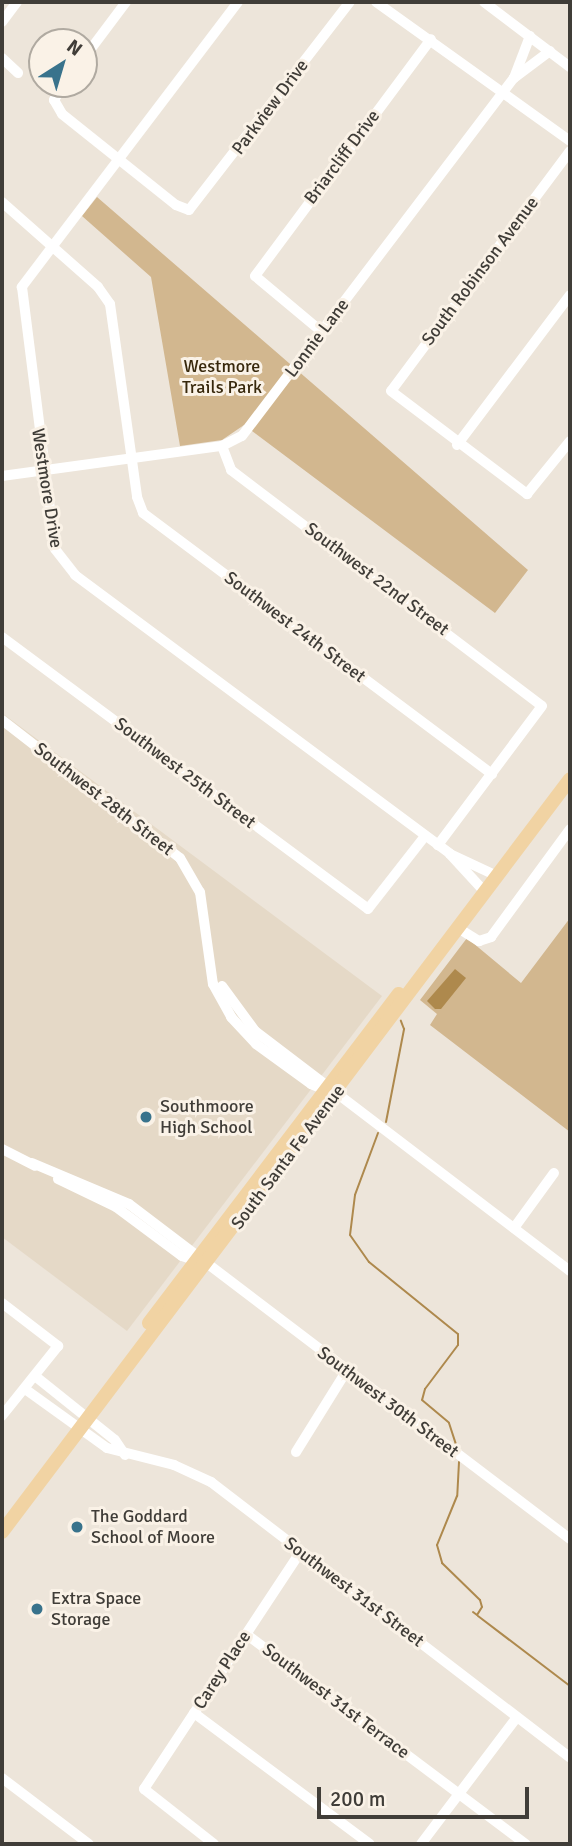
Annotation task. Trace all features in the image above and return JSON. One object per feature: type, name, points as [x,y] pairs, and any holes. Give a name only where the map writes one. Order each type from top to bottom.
[{"type":"main road","name":"South Santa Fe Avenue","points":[[2,1532],[199,1261],[494,874],[570,766]]},
{"type":"main road","name":"South Santa Fe Avenue","points":[[494,874],[570,779]]},
{"type":"main road","name":"South Santa Fe Avenue","points":[[329,1090],[458,928],[482,890]]},
{"type":"main road","name":"South Santa Fe Avenue","points":[[2,1519],[81,1421]]},
{"type":"street","points":[[2,22],[17,2]]},
{"type":"street","points":[[98,40],[127,2]]},
{"type":"street","name":"Westmore Drive","points":[[238,2],[27,278],[20,296],[55,549],[65,566],[450,854],[482,890]]},
{"type":"street","name":"Parkview Drive","points":[[118,160],[189,210],[350,2]]},
{"type":"street","points":[[376,2],[570,141]]},
{"type":"street","points":[[484,2],[570,67]]},
{"type":"street","name":"Lonnie Lane","points":[[514,78],[530,36]]},
{"type":"street","name":"Briarcliff Drive","points":[[322,332],[255,276],[431,39]]},
{"type":"street","name":"Lonnie Lane","points":[[2,476],[222,446],[247,431],[503,91],[514,78],[550,51]]},
{"type":"street","points":[[2,58],[19,73]]},
{"type":"street","points":[[55,98],[54,100],[74,126],[118,160]]},
{"type":"street","name":"South Robinson Avenue","points":[[457,445],[391,391],[570,151]]},
{"type":"street","name":"Southwest 24th Street","points":[[2,202],[98,286],[110,304],[139,506],[149,518],[492,774]]},
{"type":"street","points":[[570,295],[457,445],[527,494],[570,441]]},
{"type":"street","name":"Southwest 22nd Street","points":[[222,446],[231,470],[542,706],[492,774]]},
{"type":"street","name":"Southwest 25th Street","points":[[2,637],[368,909],[425,836]]},
{"type":"street","name":"Southwest 28th Street","points":[[2,720],[180,858],[204,905],[213,968],[247,1023],[329,1090],[570,1271]]},
{"type":"street","points":[[438,845],[492,774]]},
{"type":"street","points":[[458,928],[479,941],[491,937],[570,829]]},
{"type":"street","name":"Westmore Drive","points":[[450,854],[494,874]]},
{"type":"street","name":"Southwest 30th Street","points":[[2,1149],[119,1198],[570,1539]]},
{"type":"street","points":[[514,1228],[554,1173]]},
{"type":"street","points":[[2,1303],[58,1346],[2,1416]]},
{"type":"street","points":[[296,1452],[347,1370]]},
{"type":"street","name":"Southwest 31st Street","points":[[35,1376],[107,1448],[125,1455],[174,1465],[203,1477],[570,1757]]},
{"type":"street","name":"Southwest 31st Street","points":[[25,1389],[81,1421]]},
{"type":"street","name":"Carey Place","points":[[214,1844],[144,1789],[300,1552]]},
{"type":"street","name":"Southwest 31st Terrace","points":[[246,1634],[526,1844]]},
{"type":"street","points":[[194,1713],[370,1844]]},
{"type":"street","points":[[421,1844],[517,1717]]},
{"type":"street","points":[[2,1779],[89,1844]]},
{"type":"shaded area","name":"Southmoore High School","points":[[2,713],[382,996],[127,1331],[2,1237]]},
{"type":"shaded area","points":[[455,969],[466,978],[441,1009],[435,1009],[427,1001]]},
{"type":"green space","name":"Westmore Trails Park","points":[[97,197],[528,570],[495,613],[244,425],[222,440],[180,446],[151,277],[82,216]]},
{"type":"green space","points":[[570,918],[570,1132],[430,1025],[437,1014],[420,1000],[467,938],[521,983]]},
{"type":"waterway","points":[[386,1122],[404,1029],[401,1021]]},
{"type":"waterway","points":[[378,1133],[355,1195],[350,1235],[369,1262],[458,1334],[458,1345],[425,1389],[422,1400],[449,1423],[456,1444]]},
{"type":"waterway","points":[[459,1462],[457,1496],[437,1545],[442,1563],[480,1600],[482,1607],[477,1615],[473,1612]]},
{"type":"waterway","points":[[478,1616],[570,1686]]},
{"type":"place","name":"Southmoore High School","points":[[146,1117]]},
{"type":"place","name":"The Goddard School of Moore","points":[[77,1527]]},
{"type":"place","name":"Extra Space Storage","points":[[37,1609]]}]
